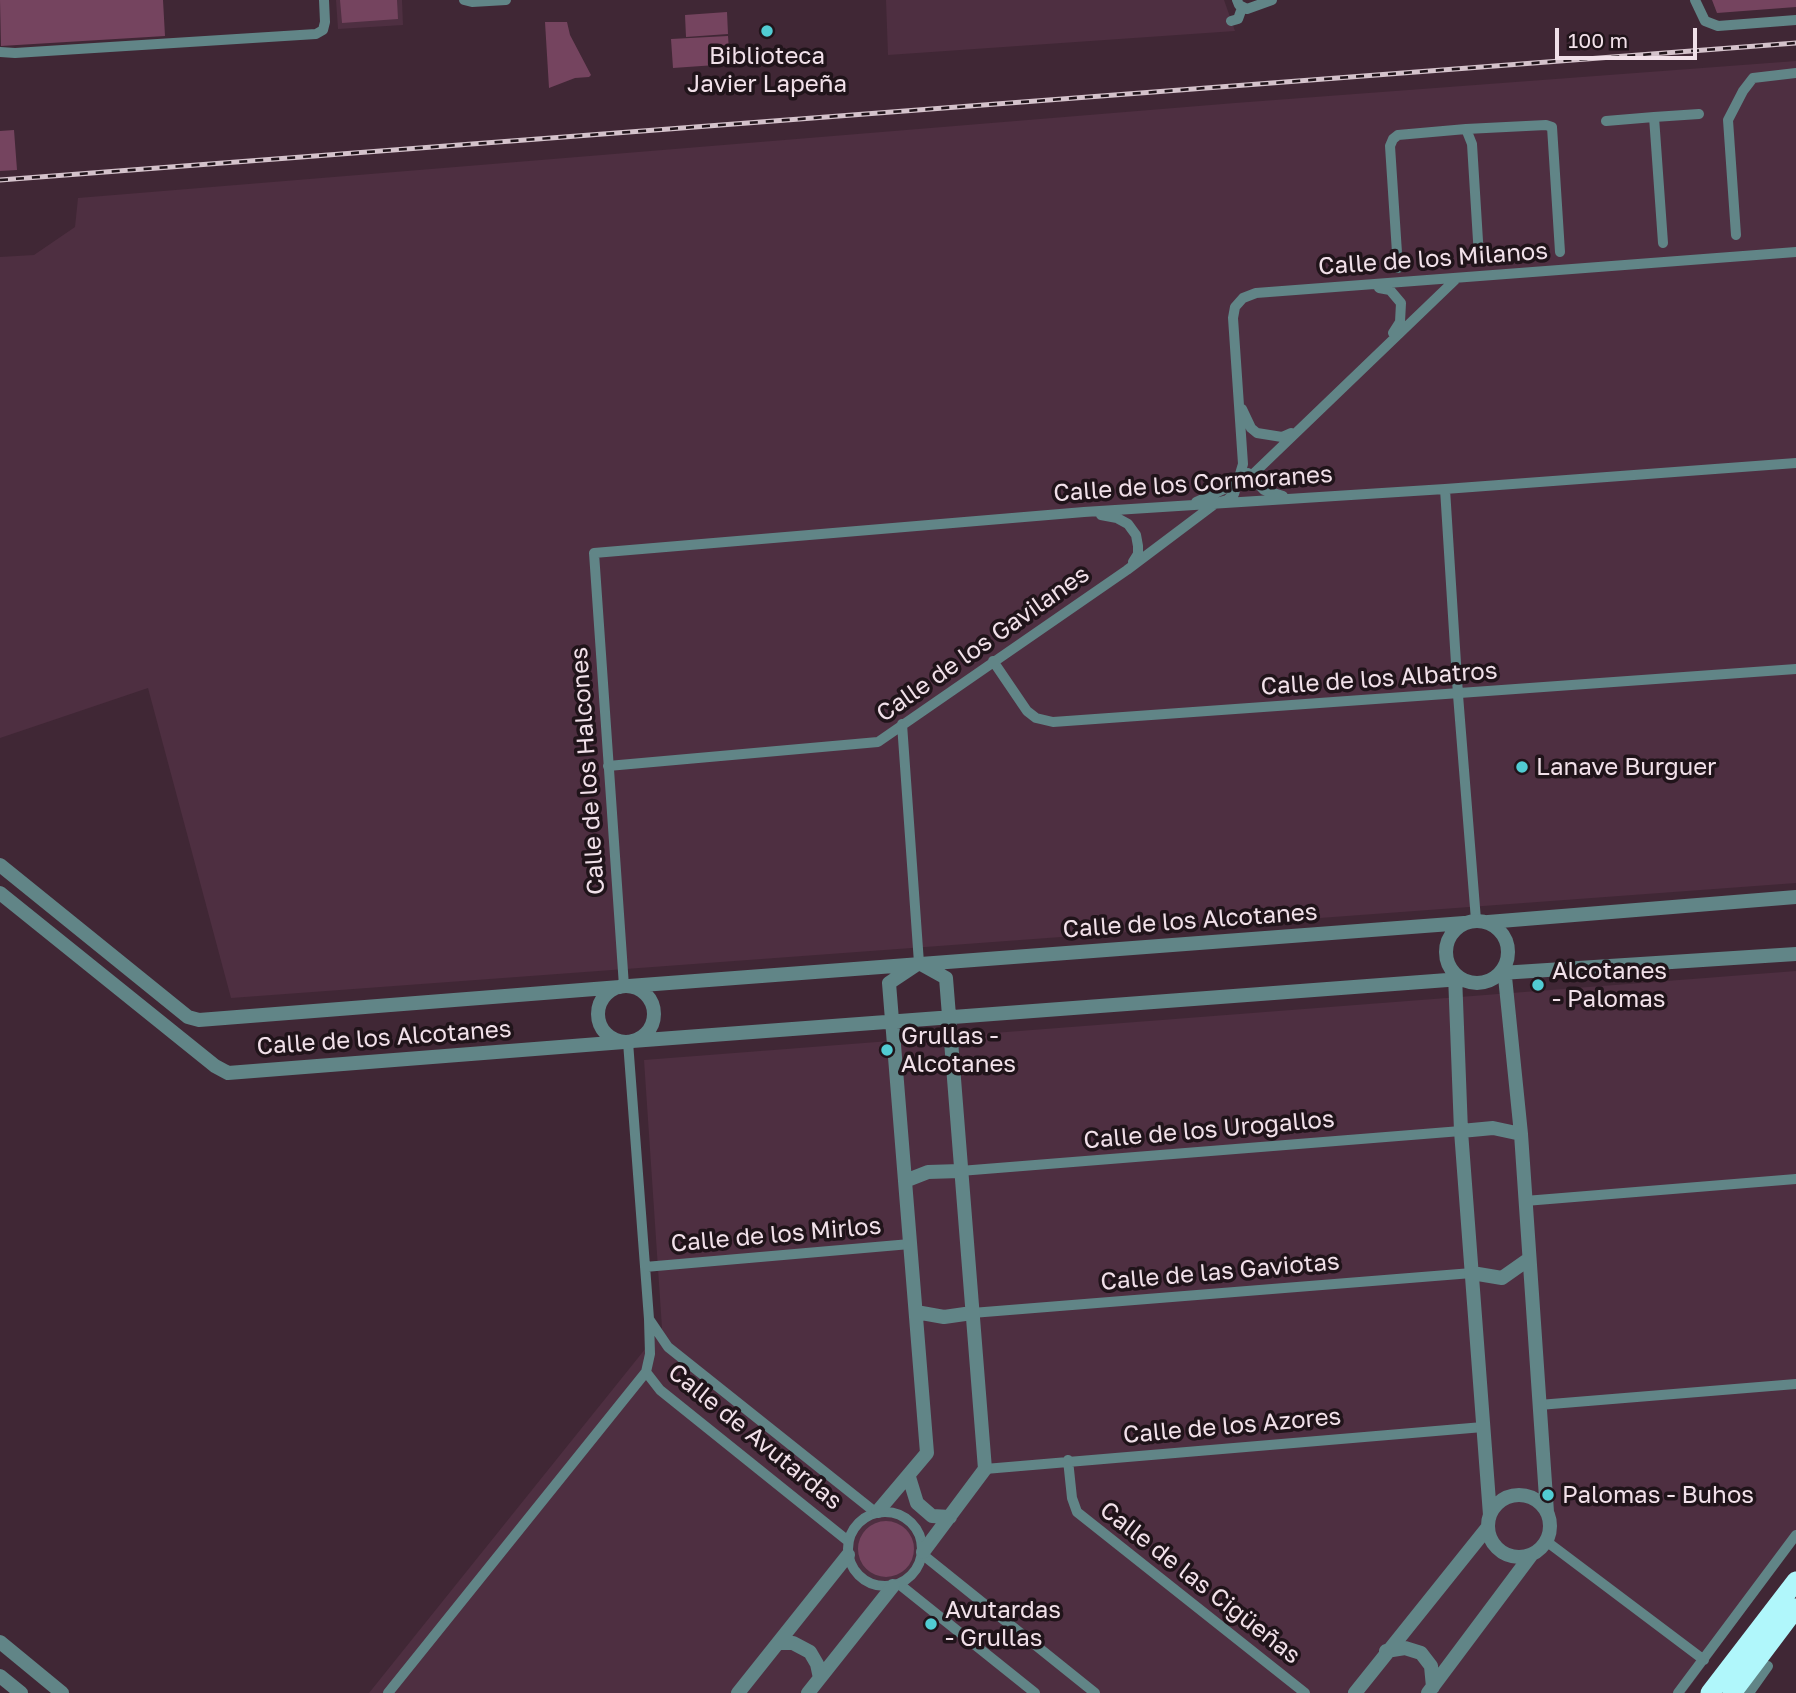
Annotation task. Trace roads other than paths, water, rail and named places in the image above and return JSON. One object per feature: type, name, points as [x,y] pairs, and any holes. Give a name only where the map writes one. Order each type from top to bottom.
[{"type":"highway","points":[[1710,1693],[1796,1581]]},
{"type":"highway","points":[[1732,1693],[1796,1608]]},
{"type":"highway","points":[[1748,1693],[1796,1629]]},
{"type":"street","points":[[0,52],[316,34],[323,30],[325,22],[324,0]]},
{"type":"street","points":[[468,1],[506,0]]},
{"type":"street","points":[[1231,21],[1238,19],[1239,4],[1254,7],[1272,0]]},
{"type":"street","points":[[1695,0],[1705,21],[1718,26],[1796,20]]},
{"type":"street","points":[[0,61],[15,53]]},
{"type":"street","points":[[1736,235],[1728,120],[1743,90],[1753,78],[1796,73]]},
{"type":"street","points":[[1606,121],[1699,114]]},
{"type":"street","points":[[1654,117],[1663,243]]},
{"type":"street","points":[[1398,268],[1390,146],[1398,135],[1466,129],[1546,125],[1552,127],[1560,252]]},
{"type":"street","points":[[1466,129],[1472,144],[1479,257]]},
{"type":"street","name":"Calle de los Milanos","points":[[1244,479],[1233,318],[1235,307],[1243,298],[1256,293],[1796,252]]},
{"type":"street","name":"Calle de los Gavilanes","points":[[608,766],[878,742],[1127,570],[1216,503],[1227,500],[1244,479],[1455,279]]},
{"type":"street","name":"Calle de los Gavilanes","points":[[1370,285],[1390,290],[1401,303],[1400,322],[1384,347]]},
{"type":"street","points":[[1239,403],[1251,428],[1257,433],[1282,437],[1297,431]]},
{"type":"street","name":"Calle de los Cormoranes","points":[[594,553],[1084,512],[1796,463]]},
{"type":"street","points":[[1244,479],[1264,490],[1290,498]]},
{"type":"street","name":"Calle de los Gavilanes","points":[[1189,505],[1244,479]]},
{"type":"street","points":[[1445,489],[1476,922]]},
{"type":"street","name":"Calle de los Gavilanes","points":[[1084,512],[1117,518],[1128,524],[1136,535],[1139,546],[1138,554],[1127,570]]},
{"type":"street","name":"Calle de los Halcones","points":[[594,553],[624,987]]},
{"type":"street","name":"Calle de los Albatros","points":[[993,661],[1027,711],[1036,718],[1053,722],[1796,669]]},
{"type":"street","points":[[808,1693],[896,1585],[915,1572],[922,1553],[985,1469],[946,978],[919,963],[902,724]]},
{"type":"street","name":"Calle de los Alcotanes","points":[[0,865],[188,1017],[199,1020],[1796,897]]},
{"type":"street","name":"Calle de los Alcotanes","points":[[0,893],[164,1026],[228,1073],[1457,978]]},
{"type":"street","points":[[1430,1690],[1532,1554],[1546,1541],[1550,1522],[1539,1405],[1521,1134],[1503,971],[1509,950],[1499,929],[1476,922],[1454,930],[1448,940],[1446,953],[1448,965],[1457,978],[1461,1131],[1490,1537],[1503,1552],[1512,1556],[1532,1554]]},
{"type":"street","points":[[1457,978],[1478,984],[1491,981],[1503,971],[1796,954]]},
{"type":"street","name":"Calle de los Alcotanes","points":[[892,1023],[889,983],[919,963]]},
{"type":"street","points":[[624,987],[645,993],[653,1008],[654,1017],[647,1033],[628,1042],[608,1035],[599,1021],[601,1003],[605,996],[624,987]]},
{"type":"street","points":[[738,1693],[848,1548],[858,1522],[877,1512],[927,1453],[892,1023]]},
{"type":"street","name":"Calle de Avutardas","points":[[628,1042],[649,1319],[650,1354],[646,1373],[660,1390],[848,1548]]},
{"type":"street","points":[[1461,1131],[1493,1128],[1521,1134]]},
{"type":"street","name":"Calle de los Urogallos","points":[[961,1171],[1461,1131]]},
{"type":"street","points":[[905,1181],[928,1172],[961,1171]]},
{"type":"street","points":[[1525,1201],[1796,1179]]},
{"type":"street","name":"Calle de los Mirlos","points":[[645,1267],[910,1244]]},
{"type":"street","points":[[1472,1273],[1502,1278],[1529,1259]]},
{"type":"street","name":"Calle de las Gaviotas","points":[[972,1313],[1472,1273]]},
{"type":"street","points":[[916,1312],[944,1317],[972,1313]]},
{"type":"street","name":"Calle de Avutardas","points":[[649,1319],[668,1347],[877,1512]]},
{"type":"street","points":[[388,1693],[646,1373]]},
{"type":"street","points":[[1539,1405],[1796,1384]]},
{"type":"street","name":"Calle de los Azores","points":[[985,1469],[1483,1427]]},
{"type":"street","name":"Calle de las Cigüeñas","points":[[1069,1461],[1072,1498],[1077,1512],[1305,1693]]},
{"type":"street","points":[[909,1477],[917,1503],[932,1516],[950,1517]]},
{"type":"street","points":[[1355,1693],[1489,1521],[1503,1499],[1522,1494],[1541,1504],[1547,1512]]},
{"type":"street","points":[[877,1512],[890,1511],[901,1514],[910,1521],[918,1530],[922,1553],[1095,1693]]},
{"type":"street","points":[[1678,1693],[1796,1535]]},
{"type":"street","points":[[1546,1541],[1704,1660]]},
{"type":"street","points":[[848,1548],[859,1576],[869,1583],[881,1586],[896,1585],[1035,1693]]},
{"type":"street","points":[[0,1642],[62,1693]]},
{"type":"street","points":[[778,1643],[793,1643],[810,1651],[820,1678]]},
{"type":"street","points":[[1386,1651],[1405,1648],[1421,1653],[1431,1665],[1430,1690]]},
{"type":"street","points":[[0,1676],[21,1693]]},
{"type":"railway","points":[[0,180],[1796,43]]},
{"type":"place","name":"Biblioteca Javier Lapeña","points":[[767,31]]},
{"type":"place","name":"Lanave Burguer","points":[[1522,767]]},
{"type":"place","name":"Alcotanes - Palomas","points":[[1538,985]]},
{"type":"place","name":"Grullas - Alcotanes","points":[[887,1050]]},
{"type":"place","name":"Palomas - Buhos","points":[[1548,1495]]},
{"type":"place","name":"Avutardas - Grullas","points":[[931,1624]]}]
